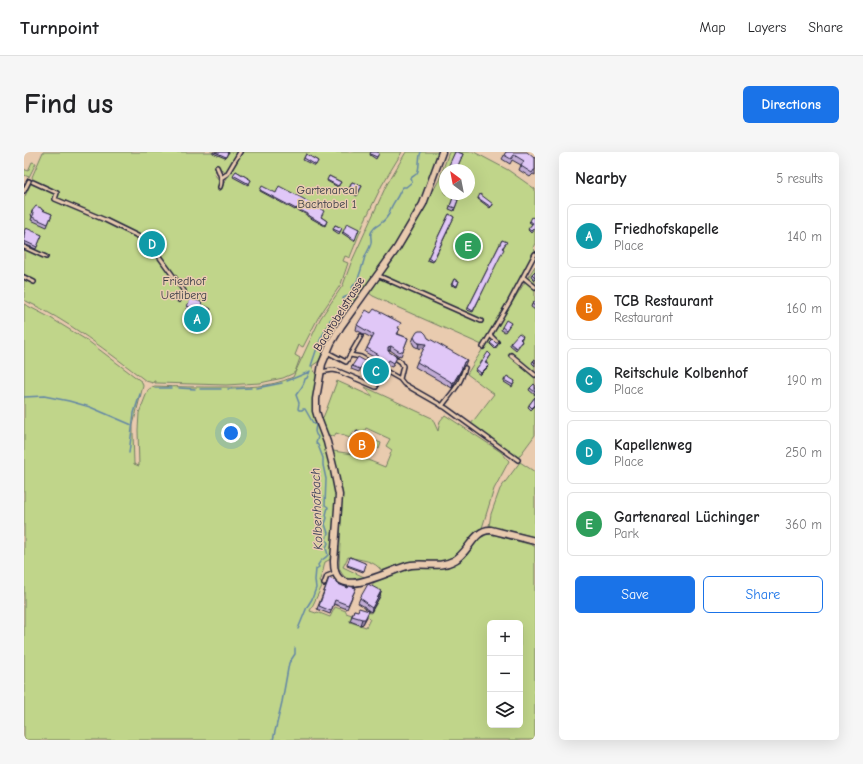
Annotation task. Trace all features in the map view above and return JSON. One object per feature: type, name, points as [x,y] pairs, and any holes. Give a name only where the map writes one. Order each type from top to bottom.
[{"type":"street","name":"Bachtobelstrasse","points":[[336,573],[334,566],[338,495],[327,442],[316,411],[316,399],[320,372],[327,352],[341,326],[397,248],[423,204],[442,152]]},
{"type":"street","points":[[336,573],[341,580],[352,584],[367,581],[410,565],[449,563],[462,556],[475,537],[485,530],[491,530],[535,541]]},
{"type":"lane","points":[[221,178],[227,174],[240,152]]},
{"type":"lane","points":[[217,167],[222,183],[220,187]]},
{"type":"lane","points":[[24,191],[31,181],[57,193],[55,199],[105,220],[148,241],[184,291],[179,300]]},
{"type":"lane","points":[[24,247],[46,257]]},
{"type":"lane","points":[[483,347],[535,254]]},
{"type":"lane","points":[[377,275],[482,321]]},
{"type":"lane","points":[[24,277],[34,282]]},
{"type":"lane","points":[[523,277],[535,287]]},
{"type":"lane","points":[[490,335],[498,342]]},
{"type":"lane","points":[[327,352],[346,362],[360,336]]},
{"type":"lane","points":[[389,354],[403,364],[400,379]]},
{"type":"lane","points":[[350,355],[361,357],[400,379],[404,384],[446,408],[518,460]]},
{"type":"lane","points":[[511,355],[535,375]]},
{"type":"lane","points":[[442,406],[452,394],[465,368]]},
{"type":"lane","points":[[320,372],[338,370],[376,387]]},
{"type":"lane","points":[[324,584],[327,576],[336,573]]},
{"type":"green space","name":"Friedhof Uetliberg","points":[[43,152],[238,152],[226,172],[217,167],[214,174],[220,181],[217,189],[219,191],[243,152],[402,152],[382,185],[365,220],[350,258],[345,256],[343,261],[348,263],[341,284],[318,318],[303,347],[299,345],[295,355],[300,358],[295,372],[283,378],[260,383],[226,385],[155,383],[155,381],[153,383],[146,381],[57,317],[24,300],[24,196],[33,179],[32,177]]},
{"type":"green space","points":[[406,152],[440,152],[424,195],[409,224],[396,245],[366,285],[338,327],[324,349],[319,361],[312,366],[317,377],[313,398],[333,475],[336,495],[331,559],[325,562],[319,582],[323,584],[310,611],[330,617],[335,607],[352,615],[350,622],[366,627],[370,619],[362,613],[364,611],[371,613],[381,595],[372,590],[371,586],[375,581],[401,571],[415,568],[442,568],[453,565],[466,556],[480,538],[488,534],[532,545],[535,547],[535,740],[24,740],[24,304],[49,317],[88,341],[142,382],[143,386],[133,425],[134,464],[139,466],[139,413],[148,390],[155,386],[248,387],[284,381],[293,377],[320,319],[343,285],[351,263],[386,186]]},
{"type":"green space","points":[[449,152],[474,152],[508,170],[535,189],[535,243],[533,248],[535,250],[503,312],[482,345],[369,293],[410,234],[439,180],[439,200],[475,200],[475,164],[445,164]]},
{"type":"green space","points":[[32,162],[36,163],[29,177],[24,175],[24,169],[28,171]]},
{"type":"green space","points":[[535,266],[535,435],[518,458],[471,424],[494,394],[467,374]]},
{"type":"green space","points":[[337,381],[373,397],[365,387],[432,418],[438,431],[440,421],[445,415],[501,452],[509,461],[494,489],[482,528],[455,558],[440,562],[424,561],[410,563],[382,572],[372,563],[348,557],[343,567],[364,577],[352,580],[346,578],[341,572],[339,568],[342,493],[333,451],[353,454],[385,467],[392,450],[386,446],[390,439],[366,428],[363,434],[356,431],[352,433],[350,438],[336,433],[334,437],[327,434],[322,420]]},
{"type":"green space","points":[[373,440],[381,443],[379,449],[370,445]]},
{"type":"green space","points":[[520,462],[535,472],[535,537],[489,526],[491,514],[500,489]]},
{"type":"building","points":[[215,152],[228,152],[226,157]]},
{"type":"building","points":[[371,152],[379,153],[377,157],[370,154]]},
{"type":"building","points":[[455,152],[463,154],[459,164],[449,164]]},
{"type":"building","points":[[506,152],[527,152],[534,158],[535,157],[535,170],[532,173],[521,166],[524,161],[514,155],[511,159],[504,155]]},
{"type":"building","points":[[306,154],[318,161],[316,165],[304,158]]},
{"type":"building","points":[[236,171],[251,180],[249,184],[233,175]]},
{"type":"building","points":[[329,176],[341,182],[338,186],[327,180]]},
{"type":"building","points":[[352,182],[362,186],[357,194],[349,190]]},
{"type":"building","points":[[262,186],[276,193],[279,186],[324,211],[321,217],[327,221],[325,225],[308,214],[260,190]]},
{"type":"building","points":[[480,194],[493,204],[491,207],[478,198]]},
{"type":"building","points":[[452,200],[458,200],[455,208],[450,206]]},
{"type":"building","points":[[36,206],[52,214],[48,224],[32,217],[34,214],[32,211]]},
{"type":"building","points":[[449,214],[454,217],[433,261],[428,258]]},
{"type":"building","points":[[532,217],[535,219],[535,227],[531,231],[528,229],[533,223],[530,221]]},
{"type":"building","points":[[347,223],[359,229],[355,240],[343,232]]},
{"type":"building","points":[[335,225],[342,228],[340,232],[333,229]]},
{"type":"building","points":[[26,228],[42,235],[37,247],[24,241],[24,231]]},
{"type":"building","points":[[502,240],[507,242],[502,248],[504,249],[473,311],[468,308]]},
{"type":"building","points":[[454,279],[459,281],[457,286],[452,284]]},
{"type":"building","points":[[191,298],[201,302],[202,305],[211,309],[203,323],[189,319],[194,309],[187,306]]},
{"type":"building","points":[[374,309],[401,323],[397,334],[408,338],[403,351],[400,352],[391,346],[388,347],[388,351],[397,357],[394,363],[389,360],[387,363],[377,357],[379,355],[367,348],[374,335],[357,325],[366,310],[371,313]]},
{"type":"building","points":[[506,320],[511,323],[506,330],[502,327]]},
{"type":"building","points":[[419,331],[423,331],[428,338],[467,360],[464,362],[453,383],[417,362],[426,344],[416,341],[414,337]]},
{"type":"building","points":[[519,333],[523,336],[520,339],[522,341],[516,348],[510,343]]},
{"type":"building","points":[[493,340],[496,343],[499,343],[495,347],[490,343]]},
{"type":"building","points":[[488,352],[491,355],[485,363],[489,365],[481,373],[476,369]]},
{"type":"building","points":[[358,357],[365,361],[360,369],[352,366]]},
{"type":"building","points":[[373,364],[383,370],[380,375],[370,369]]},
{"type":"building","points":[[507,376],[515,381],[513,385],[504,380]]},
{"type":"building","points":[[534,384],[535,385],[535,392],[530,388]]},
{"type":"building","points":[[535,397],[535,405],[532,408],[529,405]]},
{"type":"building","points":[[357,431],[371,437],[366,448],[352,442]]},
{"type":"building","points":[[350,557],[366,564],[364,571],[347,565]]},
{"type":"building","points":[[329,578],[348,588],[349,586],[356,588],[348,605],[335,600],[331,611],[319,606]]},
{"type":"building","points":[[368,584],[381,591],[372,608],[360,598]]},
{"type":"building","points":[[359,608],[369,611],[365,619],[352,616],[354,610],[358,611]]},
{"type":"waterway","name":"Kolbenhofbach","points":[[311,366],[320,341],[330,320],[335,317],[345,305],[343,298],[354,294],[352,288],[357,281],[370,245],[371,232],[389,214],[402,188],[406,187],[412,182],[411,178],[418,171],[421,152]]},
{"type":"waterway","name":"Kolbenhofbach","points":[[298,629],[316,588],[316,569],[319,567],[318,565],[320,562],[328,555],[326,548],[328,543],[326,539],[328,533],[325,524],[328,507],[325,505],[326,479],[323,458],[316,443],[318,437],[315,433],[316,425],[313,423],[305,409],[298,409],[299,403],[296,395],[303,386],[304,381],[310,371]]},
{"type":"waterway","points":[[287,381],[309,372]]},
{"type":"waterway","points":[[257,388],[282,383]]},
{"type":"waterway","points":[[155,388],[172,388]]},
{"type":"waterway","points":[[179,388],[195,389]]},
{"type":"waterway","points":[[228,389],[251,388]]},
{"type":"waterway","points":[[200,389],[221,389]]},
{"type":"waterway","points":[[129,453],[134,413],[140,394]]},
{"type":"waterway","points":[[24,397],[44,396],[69,401],[90,407],[132,425]]},
{"type":"waterway","name":"Kolbenhofbach","points":[[273,740],[289,663],[295,654],[295,648]]},
{"type":"place","name":"Kapellenweg","points":[[152,244]]},
{"type":"place","name":"Gartenareal Lüchinger","points":[[468,246]]},
{"type":"place","name":"Friedhofskapelle","points":[[197,319]]},
{"type":"place","name":"Reitschule Kolbenhof","points":[[376,371]]},
{"type":"place","name":"TCB Restaurant","points":[[362,445]]},
{"type":"park label","name":"Gartenareal Bachtobel 1","points":[[327,197]]}]
